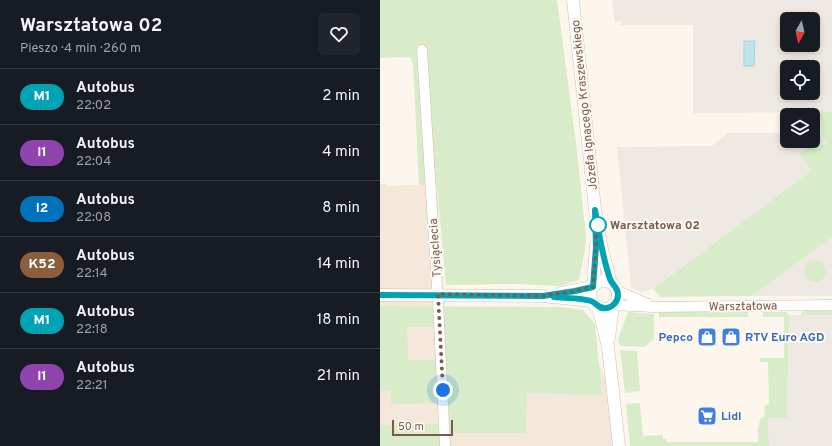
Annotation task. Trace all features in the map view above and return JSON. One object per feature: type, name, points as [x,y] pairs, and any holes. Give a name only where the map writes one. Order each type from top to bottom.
[{"type":"street","name":"Józefa Ignacego Kraszewskiego","points":[[573,0],[595,210],[596,247],[593,287]]},
{"type":"street","name":"Tysiąclecia","points":[[422,50],[438,294],[445,446]]},
{"type":"street","name":"Józefa Ignacego Kraszewskiego","points":[[595,210],[606,269],[614,287]]},
{"type":"street","points":[[543,296],[593,287],[603,281],[614,287],[617,299],[613,305],[608,347]]},
{"type":"street","points":[[593,287],[590,294],[595,304],[608,347],[619,446]]},
{"type":"street","name":"Warsztatowa","points":[[614,287],[653,307]]},
{"type":"street","points":[[380,295],[438,294],[543,296],[595,304],[606,308],[613,305]]},
{"type":"street","name":"Warsztatowa","points":[[613,305],[653,307],[832,305]]},
{"type":"shaded area","points":[[612,0],[832,0],[832,112],[820,112],[820,108],[780,108],[780,112],[693,113],[693,25],[619,25],[622,24],[622,21],[615,22]]},
{"type":"shaded area","points":[[728,133],[780,133],[780,148],[817,148],[799,153],[811,171],[653,289],[641,292],[631,287],[617,147],[712,146]]},
{"type":"shaded area","points":[[820,134],[821,134],[828,145],[820,147]]},
{"type":"shaded area","points":[[380,184],[386,184],[386,186],[437,184],[445,308],[594,353],[614,397],[619,446],[380,446]]},
{"type":"shaded area","points":[[832,237],[832,296],[752,296]]},
{"type":"shaded area","points":[[789,315],[832,315],[832,446],[769,446],[768,418],[787,418]]},
{"type":"green space","points":[[380,0],[557,0],[577,151],[586,237],[579,280],[560,286],[516,284],[446,285],[437,185],[419,185],[413,64],[410,57],[380,58]]},
{"type":"green space","points":[[820,112],[832,112],[832,237],[752,296],[660,297],[653,289],[811,171],[799,153],[806,148],[820,148],[820,145],[828,145],[821,134]]},
{"type":"green space","points":[[815,260],[823,263],[826,271],[823,279],[815,282],[807,279],[804,271],[807,263]]},
{"type":"green space","points":[[380,306],[559,307],[583,310],[595,324],[602,395],[527,393],[526,433],[439,433],[439,446],[380,446],[380,425],[438,424],[438,403],[391,404],[391,391],[380,391]],"holes":[[[407,327],[435,327],[435,360],[408,360]]]},
{"type":"green space","points":[[748,311],[748,317],[659,317],[659,312]]},
{"type":"green space","points":[[803,311],[832,311],[832,315],[801,315]]},
{"type":"green space","points":[[628,312],[654,314],[654,340],[645,347],[620,346],[618,339]]},
{"type":"green space","points":[[763,312],[786,312],[789,315],[787,418],[768,418],[769,446],[630,446],[626,404],[640,403],[643,436],[663,435],[663,439],[666,439],[667,442],[758,442],[758,428],[761,417],[764,417],[765,405],[769,404],[768,362],[760,362],[760,358],[784,358],[784,317],[763,317]]},
{"type":"green space","points":[[620,350],[637,351],[640,391],[625,393]]},
{"type":"water","points":[[744,41],[755,41],[754,66],[744,66]]},
{"type":"bus line","name":"M1","points":[[380,295],[438,294],[543,296],[593,287],[596,247],[595,210],[606,269],[611,283],[618,291],[617,299],[613,305],[602,308],[598,307],[592,301],[554,297]]},
{"type":"place","name":"Warsztatowa 02","points":[[598,225]]},
{"type":"place","name":"Pepco","points":[[707,337]]},
{"type":"place","name":"RTV Euro AGD","points":[[731,337]]},
{"type":"place","name":"Lidl","points":[[707,416]]},
{"type":"route","points":[[443,390],[438,294],[543,296],[593,287],[596,222],[598,225]]}]
